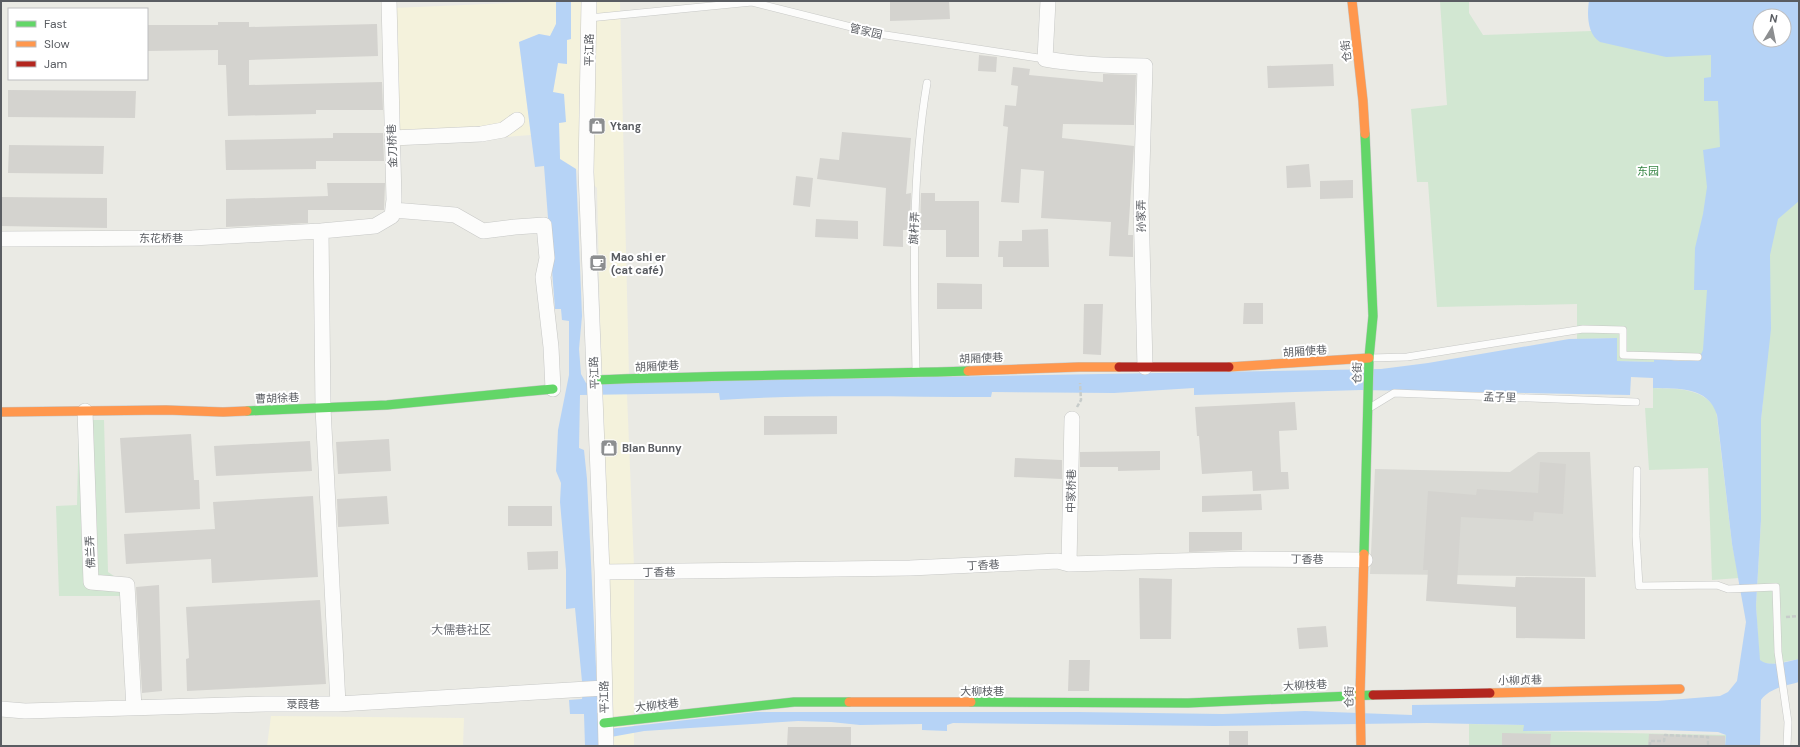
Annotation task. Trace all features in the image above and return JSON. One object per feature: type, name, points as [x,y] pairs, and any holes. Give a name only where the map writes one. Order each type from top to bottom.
[{"type":"street","name":"金刀桥巷","points":[[389,1],[394,200],[392,210]]},
{"type":"street","name":"平江路","points":[[589,1],[590,18],[586,172],[602,572],[602,688],[605,734]]},
{"type":"street","points":[[1045,59],[1048,1]]},
{"type":"street","name":"仓街","points":[[1352,1],[1364,117],[1373,316],[1369,361],[1365,560],[1360,695],[1361,746]]},
{"type":"street","name":"管家园","points":[[1045,59],[1070,64],[1145,66]]},
{"type":"street","name":"孙家弄","points":[[1145,66],[1141,202],[1146,367]]},
{"type":"street","points":[[392,138],[481,134],[503,130],[517,120]]},
{"type":"street","points":[[338,704],[322,408],[321,231],[375,226],[392,216],[392,210],[455,215],[483,231],[515,226],[544,225],[547,258],[543,277],[551,347],[553,389]]},
{"type":"street","name":"东花桥巷","points":[[1,239],[192,238],[321,231]]},
{"type":"street","name":"胡厢使巷","points":[[595,385],[696,376],[916,373],[1079,367],[1209,368],[1369,361]]},
{"type":"street","name":"曹胡徐巷","points":[[1,412],[166,410],[223,412],[322,408],[387,405],[553,389]]},
{"type":"street","name":"佛兰弄","points":[[85,411],[91,582],[127,585],[134,708]]},
{"type":"street","name":"中家桥巷","points":[[1069,564],[1072,419]]},
{"type":"street","name":"丁香巷","points":[[602,572],[910,568],[1058,561],[1069,564],[1248,559],[1365,560]]},
{"type":"street","name":"菉葭巷","points":[[1,709],[24,711],[266,704],[338,704],[602,688]]},
{"type":"street","name":"小柳贞巷","points":[[1360,695],[1680,689]]},
{"type":"street","name":"大柳枝巷","points":[[605,734],[794,702],[1188,703],[1360,695]]},
{"type":"lane","name":"管家园","points":[[590,18],[752,2],[879,34],[1045,59]]},
{"type":"lane","name":"旗杆弄","points":[[916,373],[913,246],[920,127],[927,83]]},
{"type":"lane","points":[[1369,361],[1407,357],[1583,329],[1623,330],[1623,355],[1698,357]]},
{"type":"lane","name":"孟子里","points":[[1368,405],[1394,393],[1636,402]]},
{"type":"lane","points":[[1637,470],[1636,536],[1639,586],[1718,585],[1728,589],[1776,587],[1778,652],[1788,722],[1787,746]]},
{"type":"path","points":[[1080,380],[1081,400]]},
{"type":"path","points":[[1650,746],[1650,741],[1664,741],[1664,735],[1708,737],[1708,746]]},
{"type":"shaded area","points":[[556,1],[556,24],[550,36],[539,34],[519,42],[531,135],[395,146],[393,8]]},
{"type":"shaded area","points":[[571,1],[620,1],[629,376],[627,394],[634,566],[634,746],[610,746],[597,188],[576,169],[560,159],[559,123],[565,122],[553,92],[558,63],[567,64],[567,40],[571,39]]},
{"type":"shaded area","points":[[1538,452],[1590,452],[1596,577],[1370,574],[1375,469],[1510,472]]},
{"type":"shaded area","points":[[271,716],[464,718],[463,746],[267,746]]},
{"type":"green space","name":"东园","points":[[1440,1],[1469,1],[1469,13],[1483,35],[1591,31],[1625,1],[1799,1],[1799,659],[1772,664],[1760,661],[1759,656],[1756,606],[1761,520],[1761,420],[1765,377],[1689,361],[1655,358],[1654,362],[1617,361],[1617,338],[1577,339],[1577,304],[1437,307],[1428,182],[1417,182],[1411,109],[1447,105]]},
{"type":"green space","points":[[1653,388],[1680,389],[1696,393],[1710,402],[1716,409],[1732,544],[1739,578],[1712,580],[1708,468],[1649,470],[1645,408],[1653,408]]},
{"type":"green space","points":[[79,420],[104,420],[108,572],[124,583],[124,596],[59,596],[56,506],[77,505]]},
{"type":"green space","points":[[1469,724],[1524,725],[1524,731],[1726,735],[1725,746],[1469,746]]},
{"type":"water","points":[[556,1],[571,1],[571,39],[567,40],[567,64],[558,63],[553,92],[564,94],[566,122],[559,123],[560,159],[576,169],[582,316],[579,349],[581,374],[586,383],[1381,369],[1428,363],[1569,339],[1617,338],[1617,361],[1654,362],[1654,358],[1682,361],[1695,359],[1703,350],[1707,290],[1694,290],[1695,248],[1703,214],[1707,187],[1703,150],[1720,147],[1718,101],[1704,101],[1704,78],[1711,77],[1711,55],[1666,57],[1600,42],[1590,29],[1588,18],[1589,1],[1799,1],[1799,201],[1778,219],[1770,255],[1771,329],[1761,420],[1761,520],[1756,606],[1760,660],[1769,664],[1774,664],[1799,659],[1799,682],[1773,690],[1761,700],[1760,746],[1725,746],[1726,735],[1718,732],[1662,730],[1523,731],[1524,725],[1427,723],[1214,726],[953,723],[947,725],[947,731],[922,730],[922,724],[860,725],[798,721],[644,731],[600,739],[600,746],[585,746],[584,714],[570,714],[569,700],[582,699],[583,692],[575,608],[566,609],[566,570],[560,502],[561,483],[556,471],[558,430],[569,375],[569,321],[562,320],[561,309],[555,309],[544,166],[535,167],[519,42],[539,34],[550,36],[556,24]],"holes":[[[1631,377],[1653,378],[1653,388],[1682,389],[1699,394],[1707,399],[1713,406],[1717,415],[1732,544],[1746,622],[1737,681],[1728,692],[1720,696],[1657,701],[1412,705],[1412,715],[1305,711],[1223,714],[1077,712],[756,712],[599,730],[587,479],[584,450],[579,448],[580,395],[719,393],[720,400],[821,396],[991,397],[992,392],[1114,393],[1194,388],[1194,395],[1361,390],[1630,395]]]},
{"type":"building","points":[[890,1],[949,1],[950,19],[890,21]]},
{"type":"building","points":[[218,22],[249,22],[249,27],[377,24],[378,56],[249,60],[249,85],[382,82],[383,110],[316,110],[316,114],[228,116],[226,65],[218,65],[218,50],[148,51],[148,25],[218,25]]},
{"type":"building","points":[[979,55],[997,57],[996,72],[978,71]]},
{"type":"building","points":[[1333,64],[1334,86],[1268,88],[1267,66]]},
{"type":"building","points":[[1013,67],[1030,69],[1029,75],[1103,82],[1103,74],[1136,75],[1134,125],[1063,124],[1062,138],[1134,146],[1128,235],[1133,235],[1133,257],[1109,256],[1111,222],[1041,218],[1044,171],[1021,169],[1019,203],[1001,202],[1008,127],[1003,126],[1005,105],[1016,106],[1018,86],[1011,85]]},
{"type":"building","points":[[8,90],[136,91],[135,118],[8,117]]},
{"type":"building","points":[[842,132],[911,138],[906,194],[911,193],[910,230],[903,230],[903,247],[883,246],[886,188],[817,179],[820,158],[839,160]]},
{"type":"building","points":[[333,133],[383,133],[384,161],[316,161],[316,169],[226,170],[225,140],[333,138]]},
{"type":"building","points":[[9,145],[104,146],[103,174],[8,173]]},
{"type":"building","points":[[1309,164],[1311,187],[1287,188],[1286,166]]},
{"type":"building","points":[[796,176],[813,178],[810,207],[793,205]]},
{"type":"building","points":[[1353,180],[1353,198],[1320,199],[1320,181]]},
{"type":"building","points":[[327,183],[385,183],[384,210],[308,210],[308,223],[226,227],[226,199],[328,196]]},
{"type":"building","points":[[921,193],[935,193],[935,201],[979,201],[979,257],[946,257],[946,230],[920,230]]},
{"type":"building","points":[[1,197],[107,198],[107,228],[1,226]]},
{"type":"building","points":[[816,219],[858,221],[858,239],[815,237]]},
{"type":"building","points":[[1048,229],[1049,267],[1003,267],[1003,257],[998,257],[999,241],[1022,241],[1022,230]]},
{"type":"building","points":[[937,283],[982,284],[982,309],[937,309]]},
{"type":"building","points":[[1244,303],[1263,303],[1263,324],[1243,324]]},
{"type":"building","points":[[1084,304],[1103,304],[1101,355],[1083,354]]},
{"type":"building","points":[[1295,402],[1297,430],[1279,431],[1281,472],[1288,472],[1289,489],[1253,491],[1252,471],[1202,474],[1195,407]]},
{"type":"building","points":[[764,416],[837,416],[837,434],[764,435]]},
{"type":"building","points":[[191,434],[194,480],[199,480],[200,509],[125,513],[120,438]]},
{"type":"building","points":[[389,439],[391,471],[338,474],[336,442]]},
{"type":"building","points":[[310,441],[312,471],[216,476],[214,446]]},
{"type":"building","points":[[1160,451],[1160,470],[1118,471],[1118,467],[1080,467],[1080,452]]},
{"type":"building","points":[[1015,458],[1062,460],[1062,479],[1014,477]]},
{"type":"building","points":[[1540,462],[1566,464],[1563,514],[1534,512],[1533,521],[1461,517],[1457,584],[1515,587],[1516,577],[1585,578],[1585,639],[1516,638],[1516,607],[1426,601],[1428,570],[1423,570],[1428,491],[1476,495],[1477,489],[1538,493]]},
{"type":"building","points":[[1261,494],[1262,510],[1202,512],[1202,496]]},
{"type":"building","points":[[313,496],[318,577],[212,583],[211,559],[126,564],[124,534],[215,529],[213,502]]},
{"type":"building","points":[[387,496],[389,524],[338,527],[337,499]]},
{"type":"building","points":[[508,506],[552,506],[552,526],[508,526]]},
{"type":"building","points":[[1189,532],[1242,532],[1242,550],[1189,552]]},
{"type":"building","points":[[558,551],[558,569],[528,570],[527,552]]},
{"type":"building","points":[[1139,578],[1172,579],[1171,639],[1140,639]]},
{"type":"building","points":[[159,585],[162,691],[142,693],[136,587]]},
{"type":"building","points":[[320,600],[326,684],[187,691],[186,659],[189,658],[186,607]]},
{"type":"building","points":[[1326,626],[1328,647],[1299,649],[1297,628]]},
{"type":"building","points":[[1069,660],[1090,660],[1089,691],[1068,691]]},
{"type":"building","points":[[788,727],[851,727],[851,746],[787,746]]},
{"type":"building","points":[[1229,731],[1248,731],[1248,746],[1229,746]]},
{"type":"building","points":[[1502,733],[1551,734],[1550,746],[1502,746]]},
{"type":"building","points":[[1649,734],[1725,736],[1725,746],[1648,746]]},
{"type":"traffic: fast","points":[[1364,554],[1369,358],[1373,316],[1365,134]]},
{"type":"traffic: fast","points":[[594,380],[968,371]]},
{"type":"traffic: fast","points":[[247,411],[387,405],[553,389]]},
{"type":"traffic: fast","points":[[971,702],[1188,703],[1373,695]]},
{"type":"traffic: fast","points":[[604,723],[794,702],[849,702]]},
{"type":"traffic: slow","points":[[1352,1],[1363,101],[1365,134]]},
{"type":"traffic: slow","points":[[1229,367],[1369,358]]},
{"type":"traffic: slow","points":[[968,371],[1119,367]]},
{"type":"traffic: slow","points":[[1,412],[166,410],[223,412],[247,411]]},
{"type":"traffic: slow","points":[[1361,746],[1360,695],[1364,554]]},
{"type":"traffic: slow","points":[[1490,693],[1680,689]]},
{"type":"traffic: slow","points":[[849,702],[971,702]]},
{"type":"traffic: jam","points":[[1119,367],[1229,367]]},
{"type":"traffic: jam","points":[[1373,695],[1490,693]]},
{"type":"place","name":"Ytang","points":[[597,126]]},
{"type":"place","name":"Mao shi er (cat café)","points":[[598,263]]},
{"type":"place","name":"Blan Bunny","points":[[609,448]]},
{"type":"district","name":"大儒巷社区","points":[[461,630]]}]
